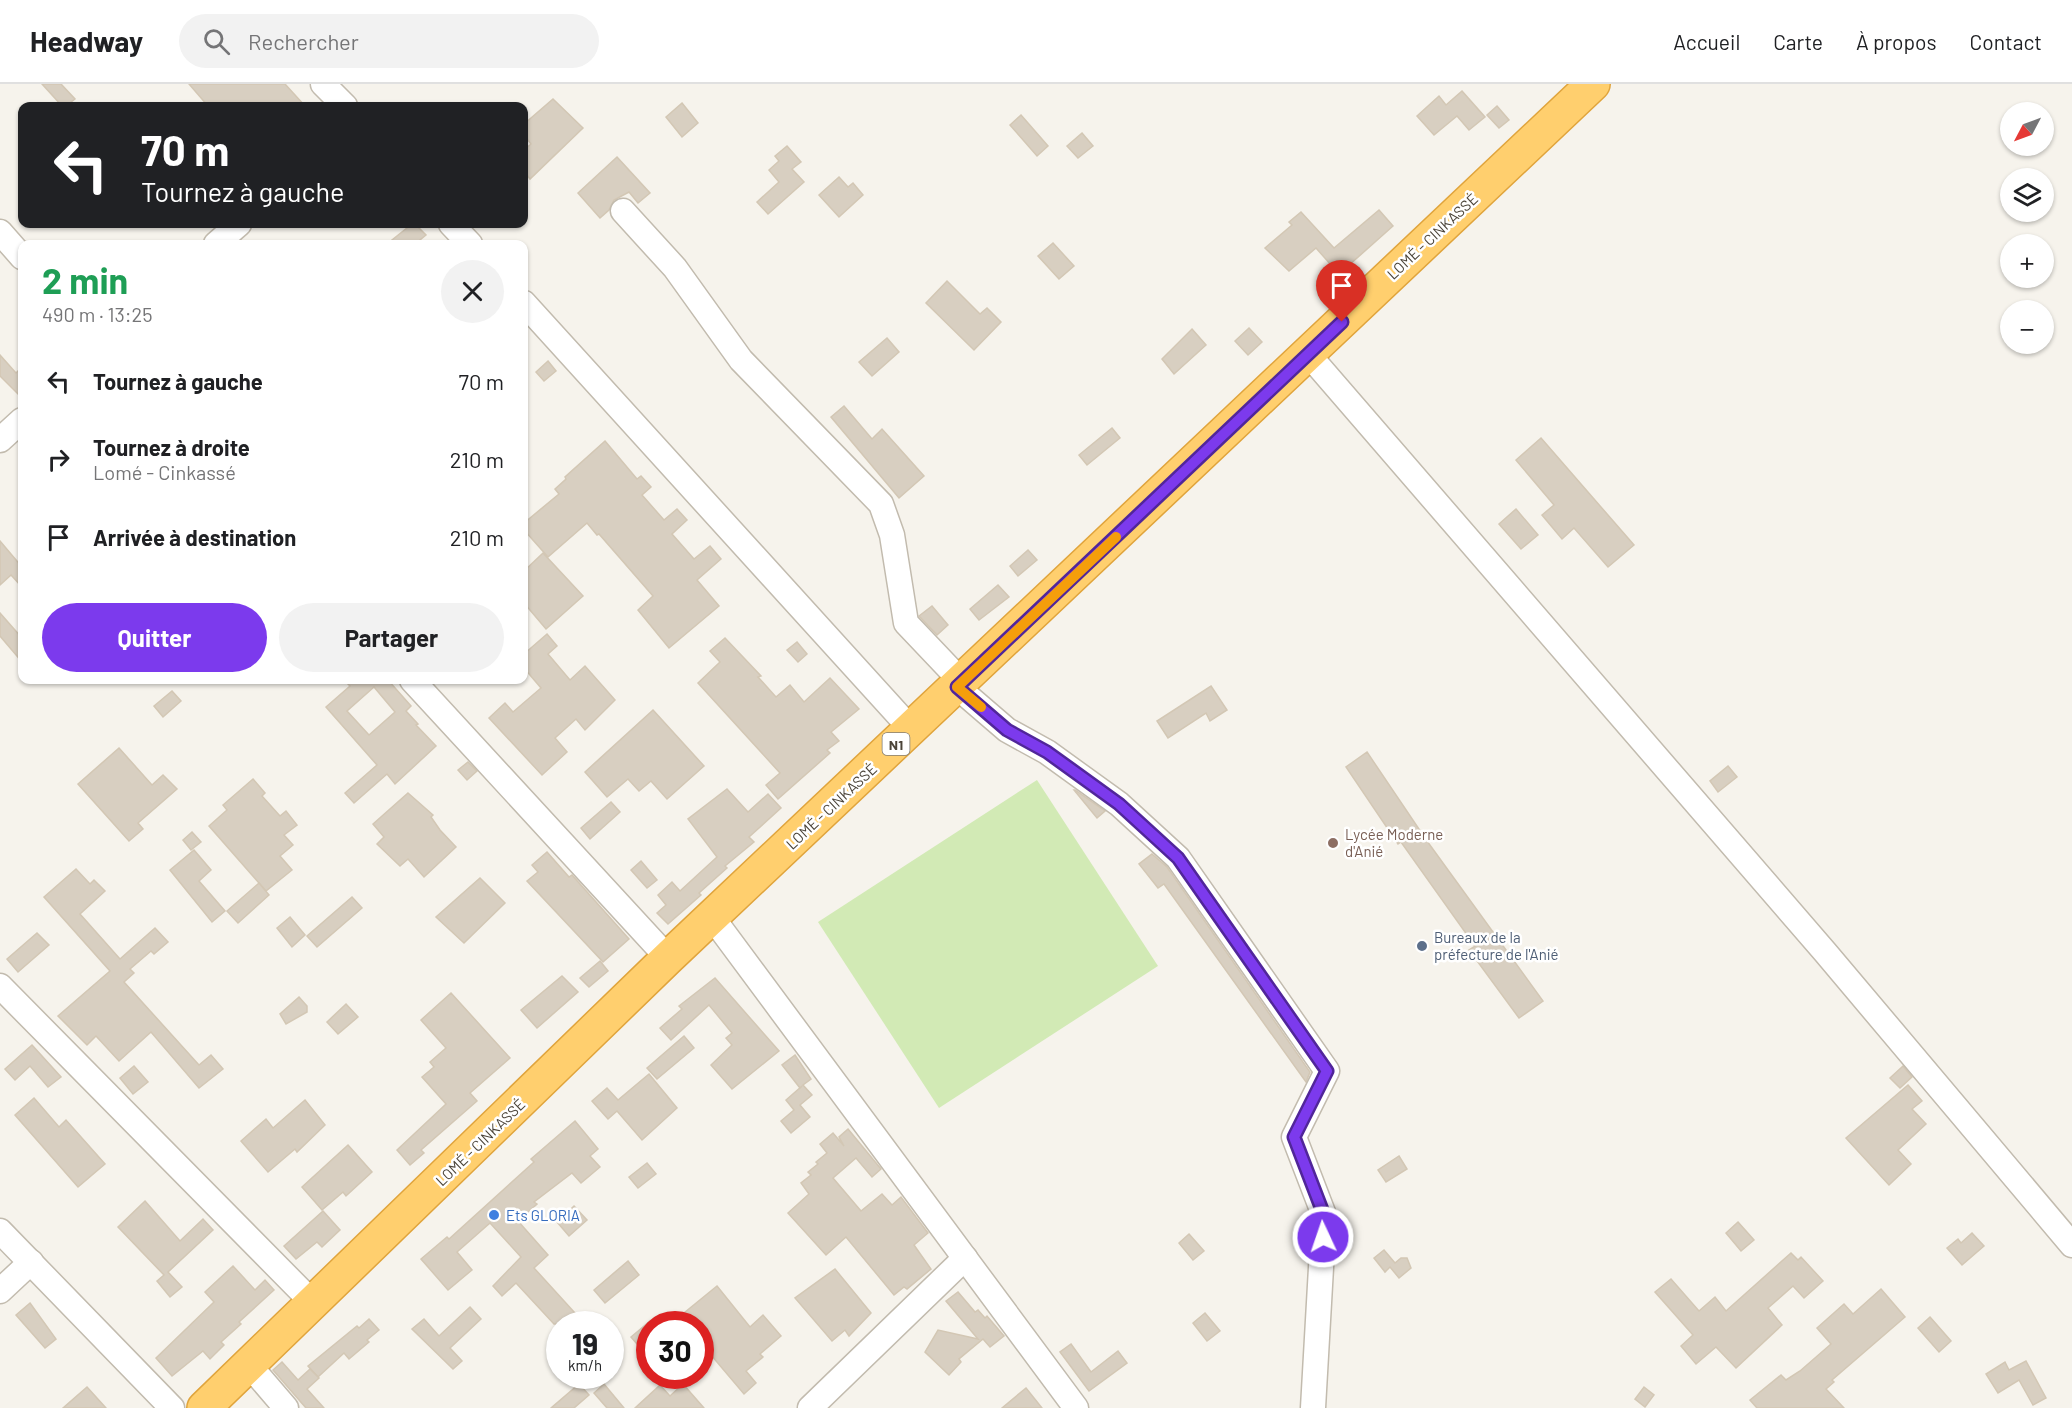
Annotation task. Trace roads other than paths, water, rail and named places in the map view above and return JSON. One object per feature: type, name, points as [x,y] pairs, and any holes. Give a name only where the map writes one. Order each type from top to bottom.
[{"type":"highway","name":"LOMÉ - CINKASSÉ","points":[[204,1408],[314,1304],[668,958],[960,685],[1593,84]]},
{"type":"street","points":[[323,84],[341,102]]},
{"type":"street","points":[[623,211],[675,268],[741,360],[881,504],[892,535],[906,623],[960,685],[1007,730],[1047,752],[1119,804],[1178,858],[1327,1071],[1294,1137],[1324,1215],[1313,1408]]},
{"type":"street","points":[[221,240],[234,228]]},
{"type":"street","points":[[455,228],[466,240]]},
{"type":"street","points":[[0,232],[18,252]]},
{"type":"street","points":[[528,307],[912,730]]},
{"type":"street","points":[[1308,354],[1817,943],[2072,1245]]},
{"type":"street","points":[[0,440],[18,424]]},
{"type":"street","points":[[416,684],[668,958]]},
{"type":"street","points":[[712,917],[1076,1408]]},
{"type":"street","points":[[0,986],[314,1304]]},
{"type":"street","points":[[0,1231],[172,1408]]},
{"type":"street","points":[[810,1408],[965,1258]]},
{"type":"street","points":[[0,1291],[31,1262]]},
{"type":"street","points":[[250,1366],[286,1408]]},
{"type":"place","name":"Lycée Moderne d'Anié","points":[[1333,843]]},
{"type":"place","name":"Bureaux de la préfecture de l'Anié","points":[[1422,946]]},
{"type":"place","name":"Ets GLORIA","points":[[494,1215]]}]
